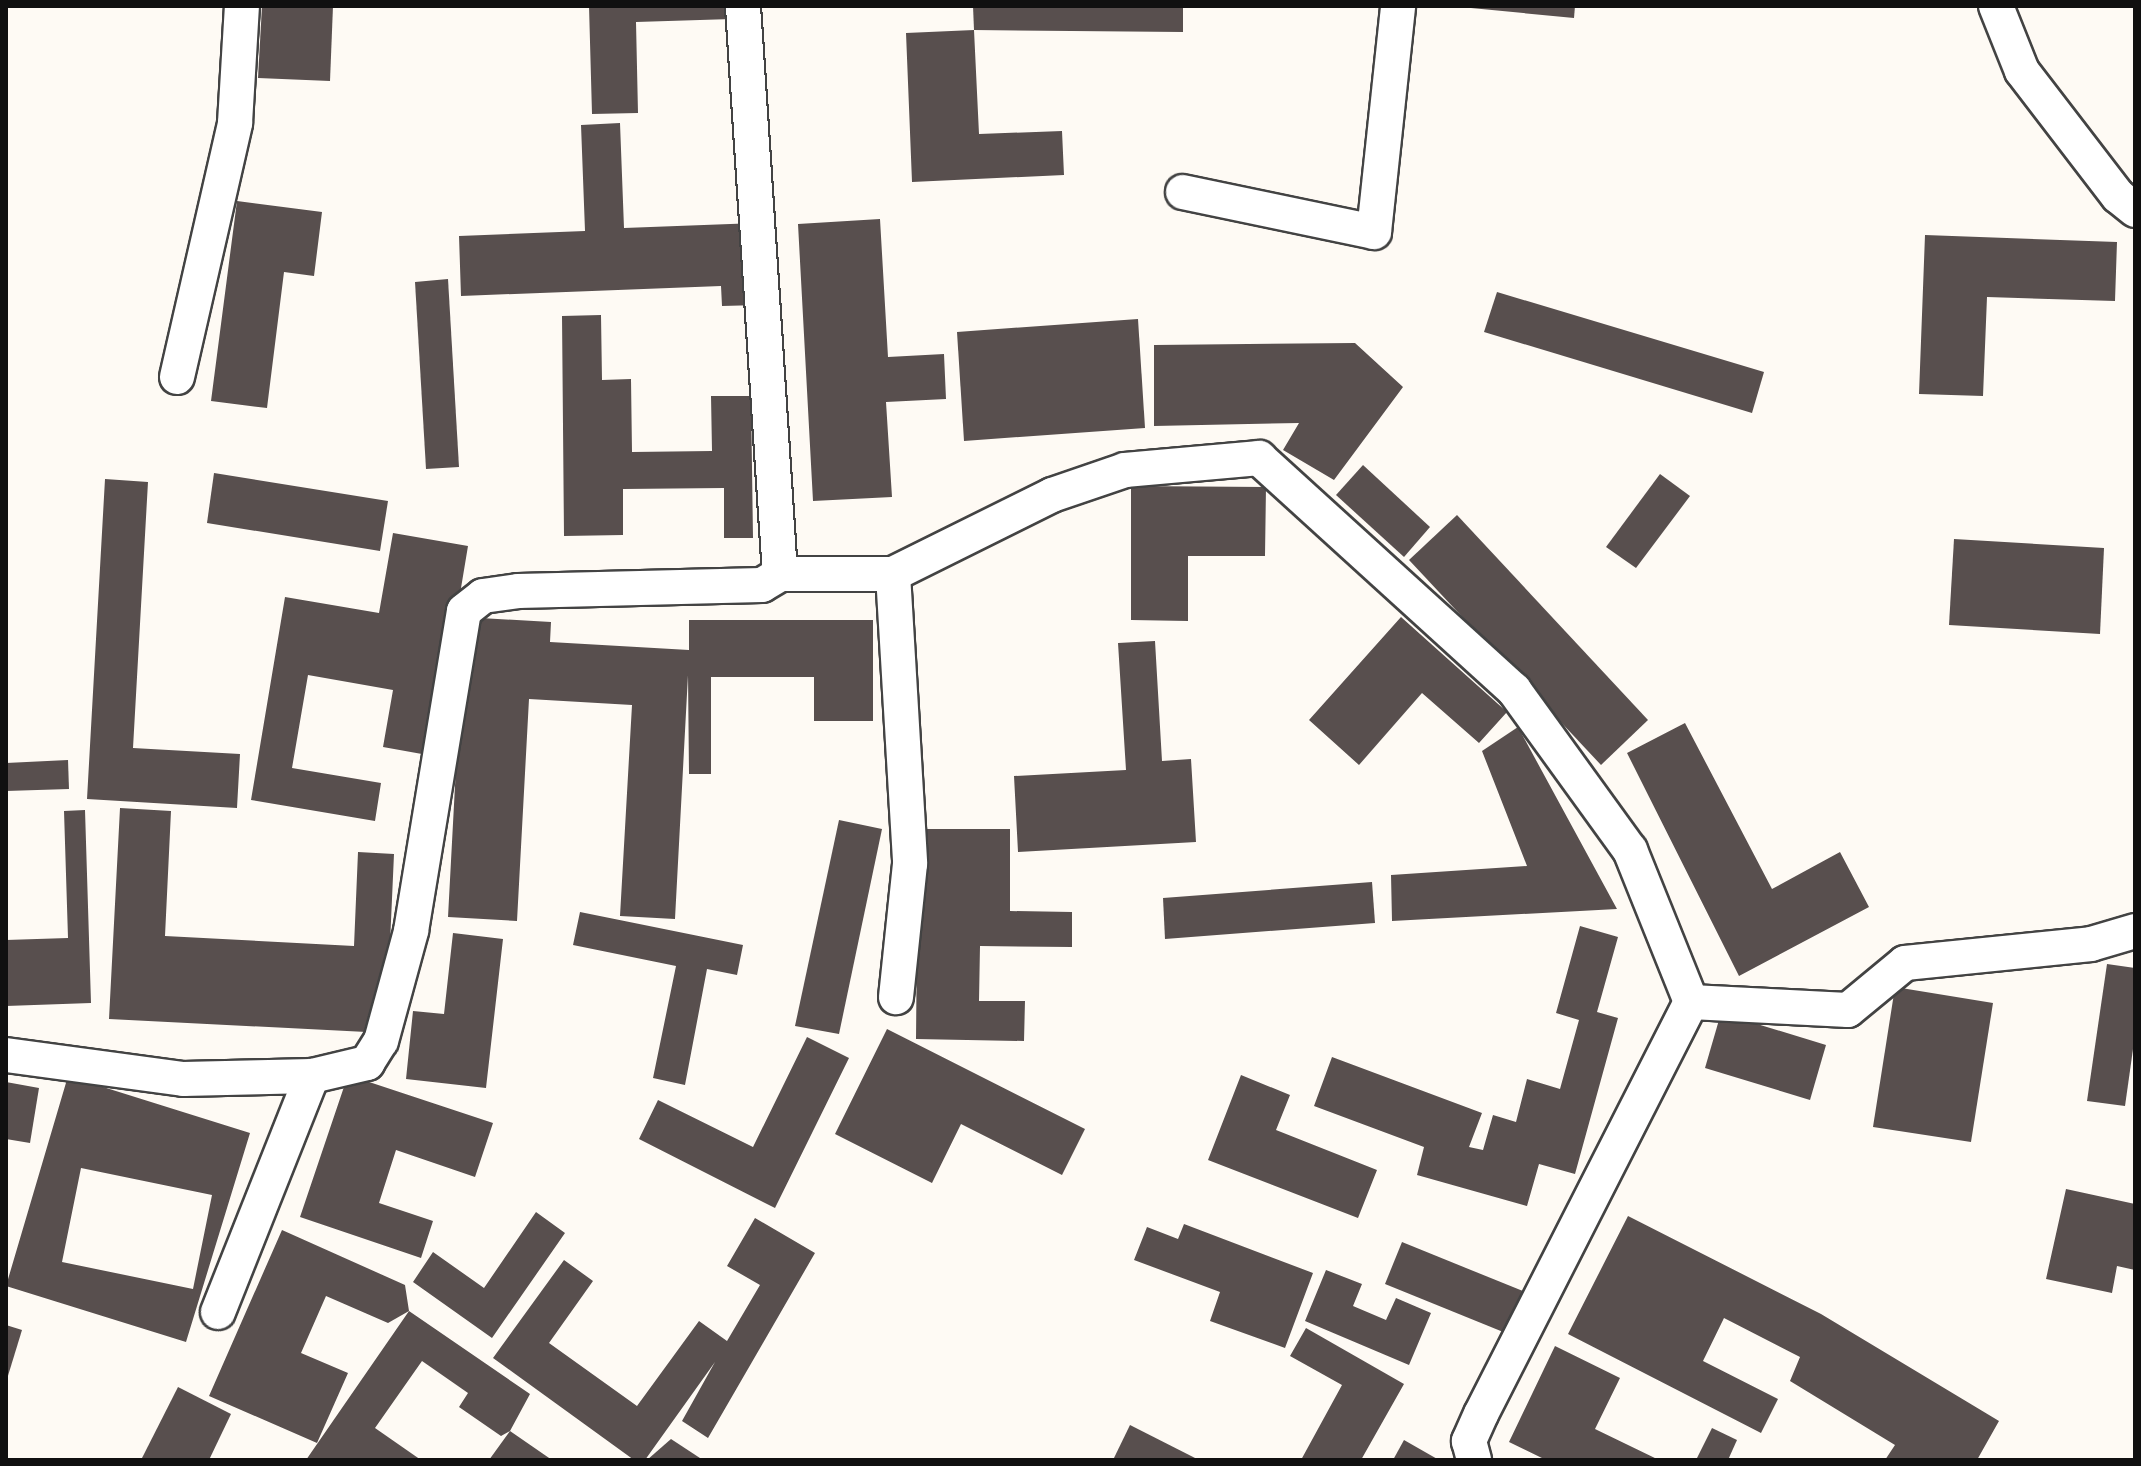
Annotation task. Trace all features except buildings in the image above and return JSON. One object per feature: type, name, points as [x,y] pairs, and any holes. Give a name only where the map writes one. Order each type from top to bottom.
[{"type":"street","points":[[177,377],[235,123],[242,6]]},
{"type":"street","points":[[743,6],[780,574]]},
{"type":"street","points":[[1183,192],[1374,232],[1398,6]]},
{"type":"street","points":[[1996,6],[2022,71],[2118,196],[2135,210]]},
{"type":"street","points":[[6,1055],[183,1079],[312,1076],[367,1063],[381,1041],[411,931],[464,611],[483,596],[518,591],[762,585],[780,574],[893,574],[1052,495],[1125,470],[1259,458],[1514,690],[1630,850],[1691,1002],[1481,1414],[1469,1441],[1474,1460]]},
{"type":"street","points":[[893,574],[910,864],[896,997]]},
{"type":"street","points":[[1691,1002],[1848,1010],[1905,963],[2091,944],[2135,931]]},
{"type":"street","points":[[218,1312],[312,1076]]}]
